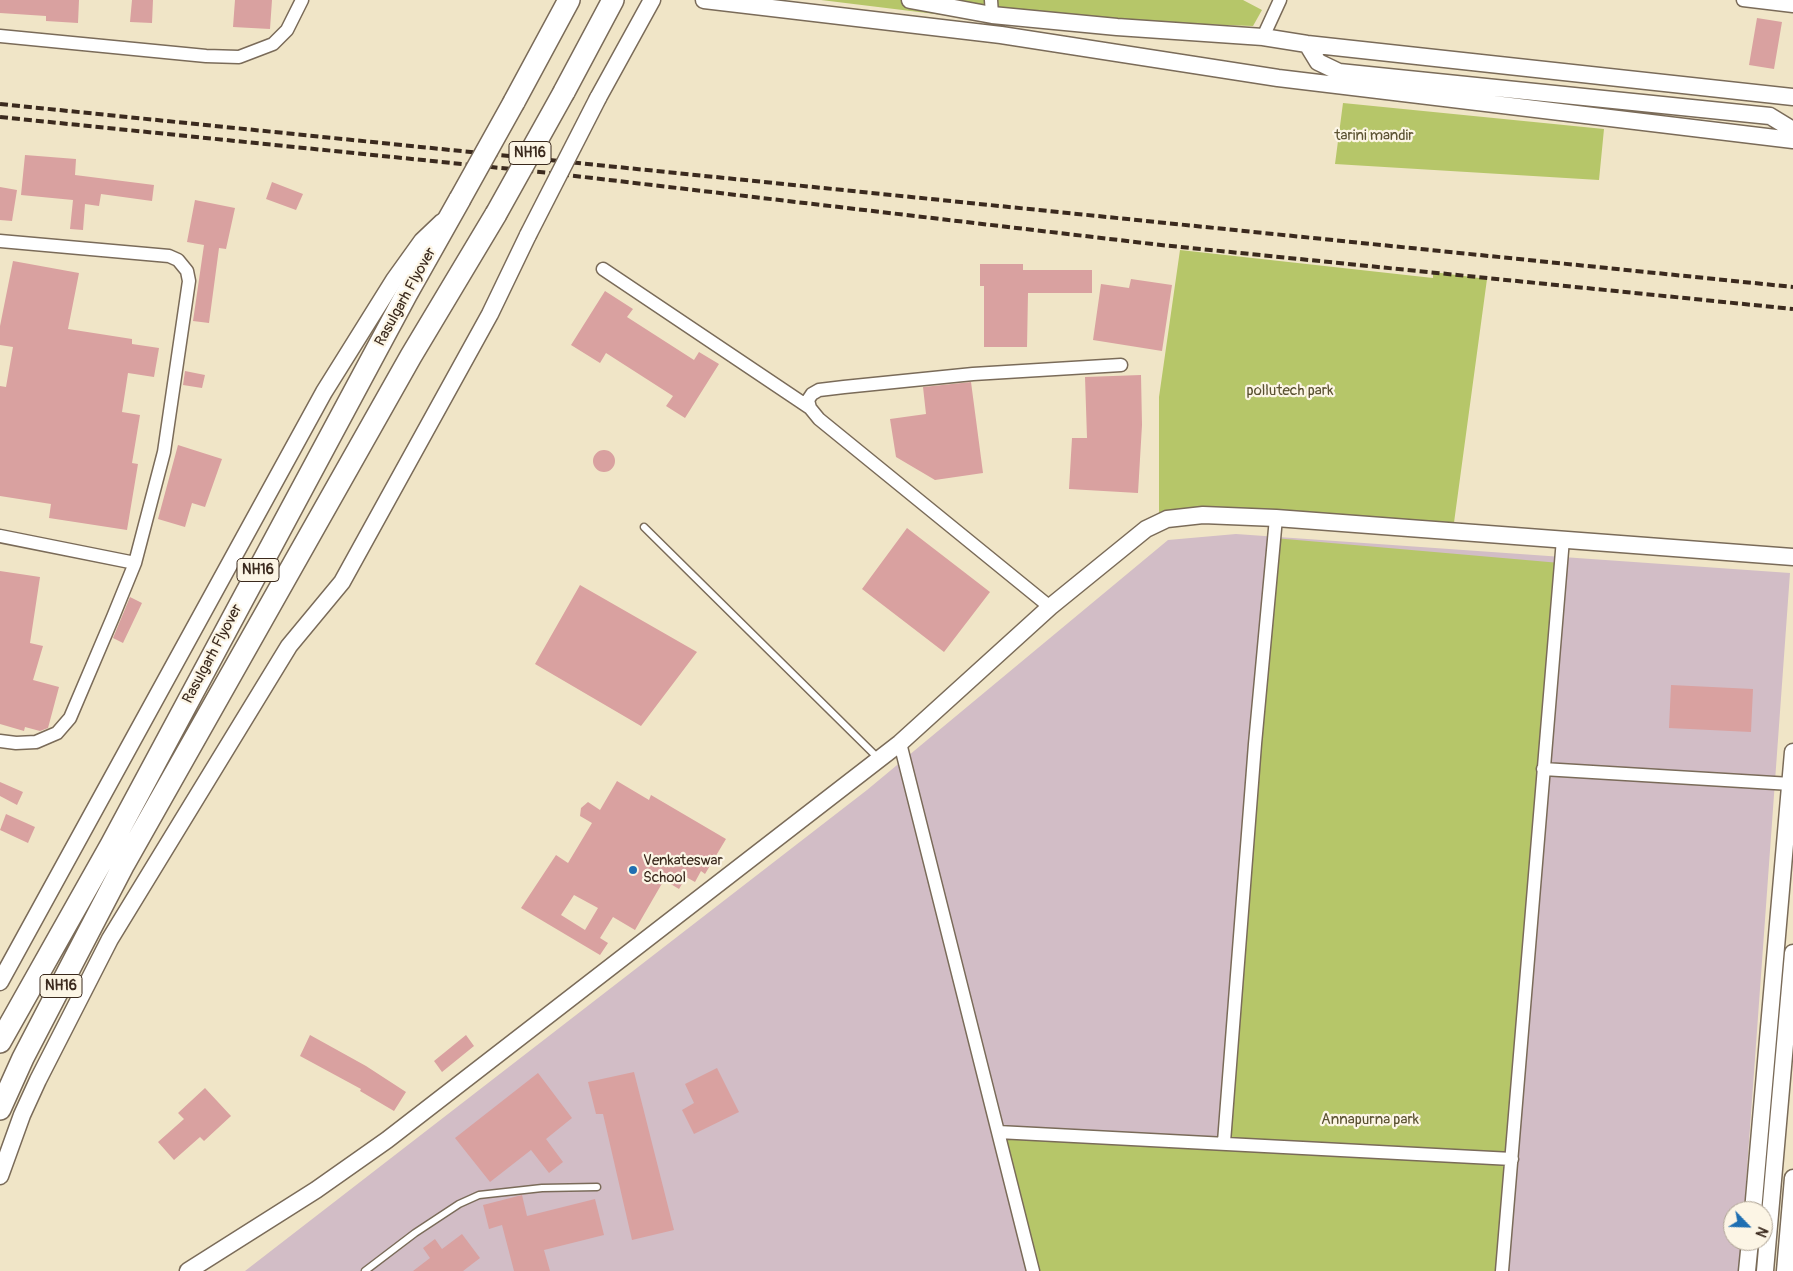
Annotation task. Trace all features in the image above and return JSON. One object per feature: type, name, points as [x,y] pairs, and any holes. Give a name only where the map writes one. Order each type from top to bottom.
[{"type":"highway","name":"NH16","points":[[457,206],[569,0]]},
{"type":"highway","name":"Rasulgarh Flyover","points":[[0,1109],[23,1058],[124,864],[411,356],[496,214],[613,0]]},
{"type":"highway","name":"Rasulgarh Flyover","points":[[0,1042],[110,845],[406,295],[457,206]]},
{"type":"street","points":[[0,36],[206,56],[239,57],[273,44],[287,30],[302,0]]},
{"type":"street","points":[[0,1176],[30,1097],[110,939],[289,646],[342,582],[490,314],[598,98],[652,0]]},
{"type":"street","points":[[704,0],[1001,35],[1302,81],[1793,140]]},
{"type":"street","points":[[910,0],[992,7],[1116,27],[1263,37],[1308,44],[1793,98]]},
{"type":"street","points":[[1263,37],[1280,0]]},
{"type":"street","points":[[1743,0],[1793,6]]},
{"type":"street","points":[[1308,44],[1318,62],[1338,72]]},
{"type":"street","points":[[1302,81],[1338,72],[1770,116],[1793,130]]},
{"type":"street","points":[[0,982],[5,959],[324,392],[399,272],[422,241],[457,206]]},
{"type":"street","points":[[0,241],[169,256],[178,260],[187,271],[189,281],[164,452],[135,563],[70,718],[57,733],[36,742],[16,743],[0,741]]},
{"type":"street","points":[[603,269],[810,408],[819,419],[1050,607]]},
{"type":"street","points":[[810,408],[808,400],[812,394],[820,390],[973,374],[1121,364]]},
{"type":"street","points":[[188,1270],[388,1140],[880,759],[1050,607],[1146,530],[1167,520],[1203,515],[1276,518],[1793,557]]},
{"type":"street","points":[[1224,1142],[1255,744],[1276,518]]},
{"type":"street","points":[[0,536],[135,563]]},
{"type":"street","points":[[1502,1271],[1563,539]]},
{"type":"street","points":[[900,743],[1033,1271]]},
{"type":"street","points":[[1753,1201],[1793,752]]},
{"type":"street","points":[[1544,769],[1791,784]]},
{"type":"street","points":[[1765,1271],[1793,952]]},
{"type":"street","points":[[998,1132],[1224,1142],[1512,1159]]},
{"type":"street","points":[[1785,1271],[1793,1178]]},
{"type":"street","points":[[1747,1271],[1749,1251]]},
{"type":"lane","points":[[644,527],[880,759]]},
{"type":"lane","points":[[365,1271],[422,1228],[459,1204],[479,1195],[542,1188],[597,1187]]},
{"type":"shaded area","points":[[1236,534],[1790,573],[1745,1201],[1723,1201],[1723,1251],[1740,1251],[1739,1271],[245,1271],[867,790],[1168,540]]},
{"type":"green space","points":[[821,0],[1243,0],[1262,10],[1253,26],[984,20]]},
{"type":"green space","name":"tarini mandir","points":[[1343,103],[1604,129],[1599,180],[1335,164]]},
{"type":"green space","name":"pollutech park","points":[[1180,250],[1433,278],[1433,272],[1487,279],[1453,530],[1159,518],[1159,397]]},
{"type":"green space","name":"Annapurna park","points":[[1274,538],[1560,563],[1502,1271],[1034,1271],[998,1132],[1224,1143]]},
{"type":"building","points":[[0,0],[79,0],[78,23],[46,21],[46,16],[0,13]]},
{"type":"building","points":[[132,0],[153,0],[152,23],[130,22]]},
{"type":"building","points":[[235,0],[272,0],[270,29],[233,27]]},
{"type":"building","points":[[1757,18],[1782,22],[1774,69],[1749,65]]},
{"type":"building","points":[[25,155],[76,159],[75,175],[154,185],[152,201],[101,194],[99,206],[85,204],[83,230],[70,229],[73,200],[21,195]]},
{"type":"building","points":[[272,182],[303,194],[296,210],[266,199]]},
{"type":"building","points":[[0,187],[17,190],[12,221],[0,220]]},
{"type":"building","points":[[195,200],[235,208],[226,249],[219,248],[209,323],[193,321],[204,245],[187,242]]},
{"type":"building","points":[[13,261],[79,273],[68,329],[132,339],[132,344],[159,348],[154,377],[128,373],[122,412],[140,415],[132,463],[138,464],[127,530],[49,518],[51,504],[0,496],[0,386],[6,387],[13,347],[0,345],[0,326]]},
{"type":"building","points":[[980,264],[1023,264],[1023,270],[1092,270],[1092,293],[1028,293],[1027,347],[984,347],[984,286],[980,286]]},
{"type":"building","points":[[1131,279],[1172,285],[1162,351],[1093,340],[1101,284],[1129,288]]},
{"type":"building","points":[[605,291],[633,309],[627,317],[694,360],[699,352],[719,364],[685,418],[666,406],[673,396],[606,353],[600,363],[571,345]]},
{"type":"building","points":[[185,371],[205,375],[202,388],[183,385]]},
{"type":"building","points":[[1141,375],[1142,425],[1138,493],[1069,489],[1072,438],[1087,438],[1085,377]]},
{"type":"building","points":[[971,382],[983,473],[935,480],[896,457],[890,419],[926,414],[923,387]]},
{"type":"building","points":[[178,445],[222,459],[205,507],[192,503],[185,527],[158,519]]},
{"type":"building","points":[[600,450],[608,450],[615,457],[615,465],[608,472],[600,472],[593,465],[593,457]]},
{"type":"building","points":[[907,528],[990,592],[944,652],[862,589]]},
{"type":"building","points":[[0,571],[40,577],[30,643],[43,646],[33,680],[59,687],[48,728],[40,731],[25,727],[24,731],[0,724]]},
{"type":"building","points":[[580,585],[697,652],[641,726],[535,664]]},
{"type":"building","points":[[130,597],[142,603],[123,643],[113,638]]},
{"type":"building","points":[[1671,685],[1753,689],[1751,732],[1669,728]]},
{"type":"building","points":[[617,781],[649,800],[651,795],[726,839],[705,874],[701,871],[695,882],[686,877],[679,889],[664,880],[635,930],[613,917],[600,938],[608,943],[600,955],[521,908],[556,855],[568,863],[592,823],[580,816],[581,808],[588,802],[600,810]],"holes":[[[574,895],[598,908],[585,930],[561,915]]]},
{"type":"building","points":[[0,782],[23,792],[17,805],[0,796]]},
{"type":"building","points":[[6,814],[35,827],[28,843],[0,830]]},
{"type":"building","points":[[310,1035],[366,1066],[406,1092],[394,1111],[360,1091],[361,1089],[300,1056]]},
{"type":"building","points":[[466,1035],[474,1046],[442,1072],[434,1061]]},
{"type":"building","points":[[717,1068],[739,1112],[694,1134],[682,1110],[694,1103],[685,1084]]},
{"type":"building","points":[[634,1072],[674,1230],[632,1240],[603,1114],[596,1114],[588,1082]]},
{"type":"building","points":[[538,1073],[572,1118],[546,1139],[563,1162],[549,1173],[531,1150],[490,1182],[455,1138]]},
{"type":"building","points":[[205,1088],[231,1116],[204,1141],[200,1137],[174,1160],[158,1142],[184,1119],[178,1113]]},
{"type":"building","points":[[522,1195],[527,1216],[595,1199],[604,1235],[544,1250],[550,1271],[514,1271],[502,1225],[489,1229],[483,1205]]},
{"type":"building","points":[[462,1234],[480,1258],[463,1271],[413,1271],[430,1258],[423,1248],[435,1239],[442,1249]]},
{"type":"railway","points":[[0,104],[1793,287]]},
{"type":"railway","points":[[0,117],[550,173],[1161,245],[1793,309]]},
{"type":"place","name":"Venkateswar School","points":[[633,870]]}]
